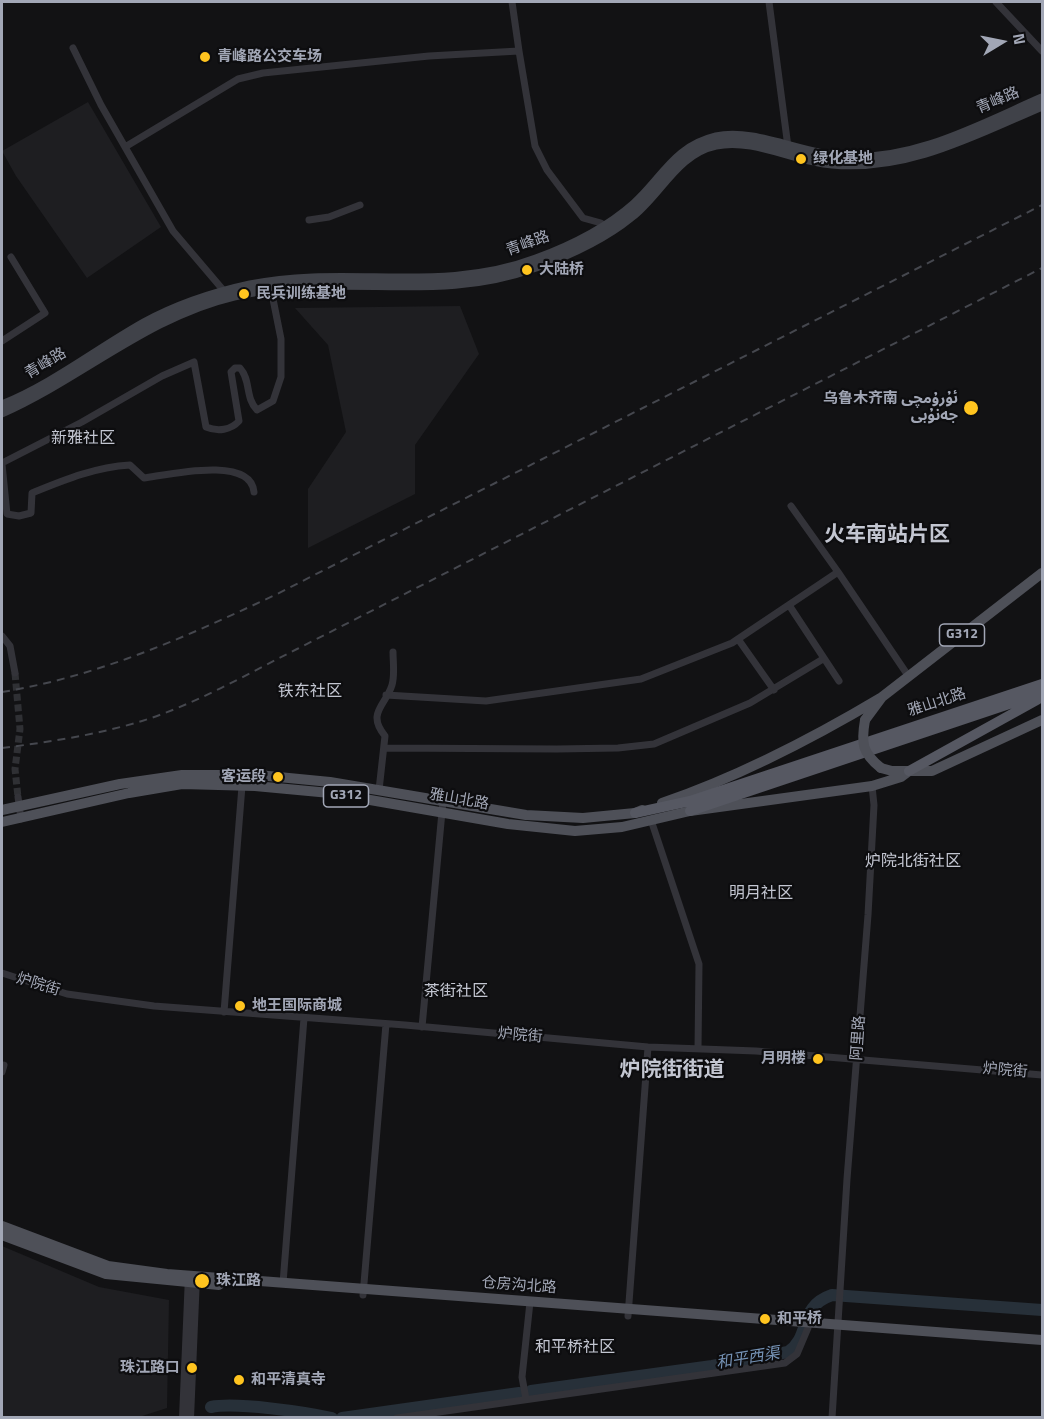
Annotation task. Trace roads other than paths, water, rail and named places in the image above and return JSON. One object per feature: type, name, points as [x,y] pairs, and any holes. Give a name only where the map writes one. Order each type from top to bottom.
[{"type":"highway","name":"雅山北路","points":[[635,813],[690,801],[1042,684]]},
{"type":"highway","points":[[690,811],[1042,693]]},
{"type":"highway","points":[[909,771],[1042,698]]},
{"type":"main road","name":"青峰路","points":[[2,405],[26,394],[146,322],[187,303],[225,295],[308,286],[440,286],[486,282],[539,266],[605,230],[636,202],[670,163],[695,145],[716,137],[739,136],[812,153],[847,158],[899,154],[947,138],[1042,98]]},
{"type":"main road","name":"青峰路","points":[[2,413],[55,386],[139,335],[178,315],[225,295],[272,281],[306,278],[436,279],[480,275],[536,259],[631,218],[682,163],[701,150],[714,145],[739,143],[828,164],[892,163],[951,145],[1042,106]]},
{"type":"main road","name":"G312","points":[[882,698],[1042,573]]},
{"type":"main road","points":[[882,698],[865,720],[862,734],[864,750],[870,759],[881,768],[892,771],[909,771]]},
{"type":"main road","name":"雅山北路","points":[[2,810],[18,802],[182,775],[258,775],[330,782],[526,815],[583,818],[635,813],[687,795],[843,720],[882,698]]},
{"type":"main road","name":"G312","points":[[909,771],[932,771],[1042,720]]},
{"type":"main road","name":"雅山北路","points":[[2,822],[129,793],[182,784],[330,793],[508,824],[574,831],[622,827],[690,811],[872,786],[901,777],[909,771]]},
{"type":"main road","name":"仓房沟北路","points":[[2,1226],[108,1266],[192,1280],[283,1282],[364,1292]]},
{"type":"main road","name":"仓房沟北路","points":[[2,1236],[106,1274],[805,1326],[1042,1340]]},
{"type":"main road","name":"仓房沟北路","points":[[839,1328],[1042,1347]]},
{"type":"street","points":[[512,2],[535,146],[547,170],[583,218],[596,220],[605,230]]},
{"type":"street","points":[[769,2],[788,147]]},
{"type":"street","points":[[996,2],[1042,51]]},
{"type":"street","points":[[73,48],[96,96],[173,231],[225,295]]},
{"type":"street","points":[[125,147],[238,79],[263,73],[418,57],[519,51]]},
{"type":"street","points":[[309,220],[328,217],[360,205]]},
{"type":"street","points":[[2,341],[45,313],[11,256]]},
{"type":"street","points":[[254,492],[250,481],[243,476],[217,468],[144,478],[130,465],[107,466],[32,494],[31,513],[19,516],[8,514],[2,463],[82,422],[162,376],[194,362],[206,427],[226,429],[235,426],[239,421],[231,372],[235,368],[240,368],[245,374],[251,404],[257,410],[273,402],[281,377],[281,339],[271,289]]},
{"type":"street","points":[[791,506],[909,677]]},
{"type":"street","points":[[386,695],[486,701],[641,679],[738,639],[838,572]]},
{"type":"street","points":[[789,605],[839,681]]},
{"type":"street","points":[[2,636],[10,646],[15,673]]},
{"type":"street","points":[[738,639],[774,690]]},
{"type":"street","points":[[379,790],[385,736],[379,728],[377,717],[379,707],[392,685],[393,652]]},
{"type":"street","points":[[385,748],[557,749],[618,748],[654,744],[750,703],[823,659]]},
{"type":"street","points":[[224,1012],[242,786]]},
{"type":"street","name":"阿里路","points":[[832,1418],[847,1179],[858,1060],[874,805],[872,786]]},
{"type":"street","points":[[422,1027],[443,801]]},
{"type":"street","points":[[18,802],[21,819]]},
{"type":"street","points":[[651,820],[699,964],[698,1049]]},
{"type":"street","name":"炉院街","points":[[2,973],[67,994],[154,1006],[648,1047],[756,1051],[1042,1075]]},
{"type":"street","points":[[283,1282],[304,1018]]},
{"type":"street","points":[[364,1292],[386,1024]]},
{"type":"street","points":[[628,1312],[648,1047]]},
{"type":"street","points":[[183,1418],[192,1280]]},
{"type":"street","points":[[190,1418],[192,1280]]},
{"type":"street","points":[[526,1399],[522,1377],[530,1305]]},
{"type":"street","points":[[397,1418],[785,1363],[797,1354],[805,1326]]},
{"type":"waterway","name":"和平西渠","points":[[531,1391],[712,1366],[788,1352],[800,1338],[814,1307],[821,1300],[832,1295],[1042,1310]]},
{"type":"waterway","name":"和平西渠","points":[[342,1418],[519,1393]]},
{"type":"waterway","name":"和平西渠","points":[[211,1407],[253,1407],[332,1418]]},
{"type":"tunnel","points":[[15,673],[20,729],[15,769],[18,797]]},
{"type":"railway","points":[[2,692],[74,676],[143,653],[277,594],[1042,205]]},
{"type":"railway","points":[[2,748],[72,738],[125,726],[162,714],[202,697],[1042,268]]},
{"type":"place","name":"青峰路公交车场","points":[[205,57]]},
{"type":"place","name":"绿化基地","points":[[801,159]]},
{"type":"place","name":"大陆桥","points":[[527,270]]},
{"type":"place","name":"民兵训练基地","points":[[244,294]]},
{"type":"place","name":"乌鲁木齐南 ئۇرۇمچى جەنۇبى","points":[[971,408]]},
{"type":"place","name":"客运段","points":[[278,777]]},
{"type":"place","name":"地王国际商城","points":[[240,1006]]},
{"type":"place","name":"月明楼","points":[[818,1059]]},
{"type":"place","name":"珠江路","points":[[202,1281]]},
{"type":"place","name":"和平桥","points":[[765,1319]]},
{"type":"place","name":"珠江路口","points":[[192,1368]]},
{"type":"place","name":"和平清真寺","points":[[239,1380]]},
{"type":"district","name":"新雅社区","points":[[83,439]]},
{"type":"district","name":"火车南站片区","points":[[887,536]]},
{"type":"district","name":"铁东社区","points":[[310,692]]},
{"type":"district","name":"炉院北街社区","points":[[913,862]]},
{"type":"district","name":"明月社区","points":[[761,894]]},
{"type":"district","name":"茶街社区","points":[[456,992]]},
{"type":"district","name":"炉院街街道","points":[[672,1071]]},
{"type":"district","name":"和平桥社区","points":[[575,1348]]}]
